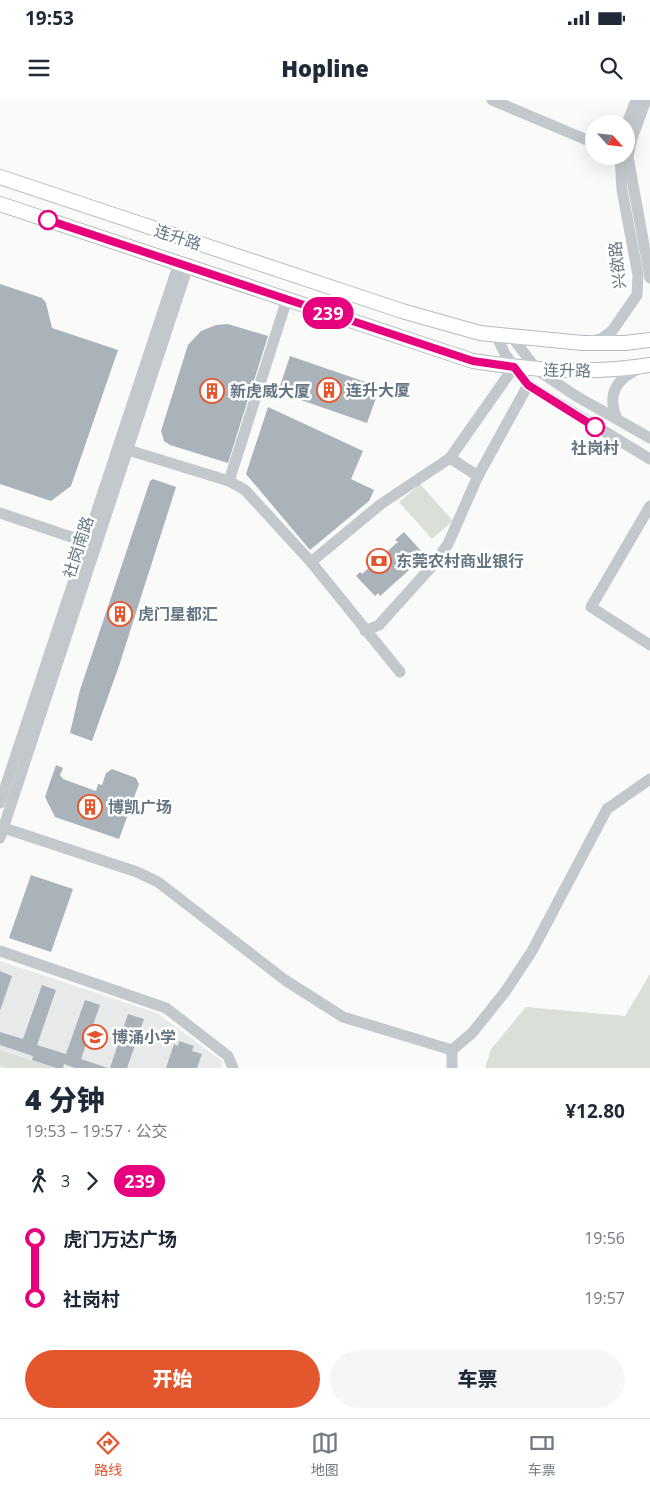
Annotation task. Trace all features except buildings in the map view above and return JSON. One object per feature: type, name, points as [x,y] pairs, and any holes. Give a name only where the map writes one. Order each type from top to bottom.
[{"type":"main road","name":"连升路","points":[[0,177],[402,311],[480,334],[583,343],[624,343],[650,340]]},
{"type":"main road","name":"连升路","points":[[0,204],[473,361],[537,370],[573,372],[619,370],[649,365]]},
{"type":"street","points":[[492,100],[585,139]]},
{"type":"street","points":[[630,115],[636,100]]},
{"type":"street","name":"兴欲路","points":[[635,128],[646,100]]},
{"type":"street","name":"兴欲路","points":[[583,343],[601,338],[612,331],[637,295],[638,275],[622,190],[624,165]]},
{"type":"street","name":"兴欲路","points":[[626,165],[650,278]]},
{"type":"street","name":"社岗南路","points":[[0,803],[91,544],[128,450],[184,265]]},
{"type":"street","name":"社岗南路","points":[[1,829],[91,544],[184,265]]},
{"type":"street","points":[[230,481],[287,299]]},
{"type":"street","points":[[496,335],[514,367],[528,385],[650,459]]},
{"type":"street","points":[[512,337],[537,370],[650,438]]},
{"type":"street","points":[[616,419],[611,406],[613,394],[619,382],[632,372],[649,365]]},
{"type":"street","points":[[311,562],[382,504],[450,458],[514,367]]},
{"type":"street","points":[[365,630],[379,625],[433,565],[448,544],[478,476],[528,385]]},
{"type":"street","points":[[128,450],[230,481],[245,490],[311,562],[400,672]]},
{"type":"street","points":[[450,458],[478,476]]},
{"type":"street","points":[[650,506],[591,607],[650,646]]},
{"type":"street","points":[[0,512],[91,544]]},
{"type":"street","points":[[452,1068],[452,1050],[472,1033],[505,992],[532,951],[607,809],[650,779]]},
{"type":"street","points":[[1,829],[137,872],[158,882],[285,980],[343,1017],[452,1050]]},
{"type":"street","points":[[0,951],[166,1008],[228,1056],[233,1068]]},
{"type":"shaded area","points":[[420,484],[453,521],[432,539],[399,502]]},
{"type":"shaded area","name":"博涌小学","points":[[0,961],[157,1013],[222,1061],[221,1068],[0,1068]]},
{"type":"shaded area","points":[[650,974],[650,1068],[485,1068],[491,1049],[526,1007],[625,1016]]},
{"type":"shaded area","points":[[0,1050],[54,1068],[7,1068],[0,1065]]},
{"type":"bus line","name":"239","points":[[48,220],[473,361],[514,367],[528,385],[595,427]]},
{"type":"place","name":"连升大厦","points":[[329,390]]},
{"type":"place","name":"新虎威大厦","points":[[212,391]]},
{"type":"place","name":"社岗村","points":[[595,427]]},
{"type":"place","name":"东莞农村商业银行","points":[[379,561]]},
{"type":"place","name":"虎门星都汇","points":[[120,614]]},
{"type":"place","name":"博凯广场","points":[[90,807]]},
{"type":"place","name":"博涌小学","points":[[95,1037]]}]
